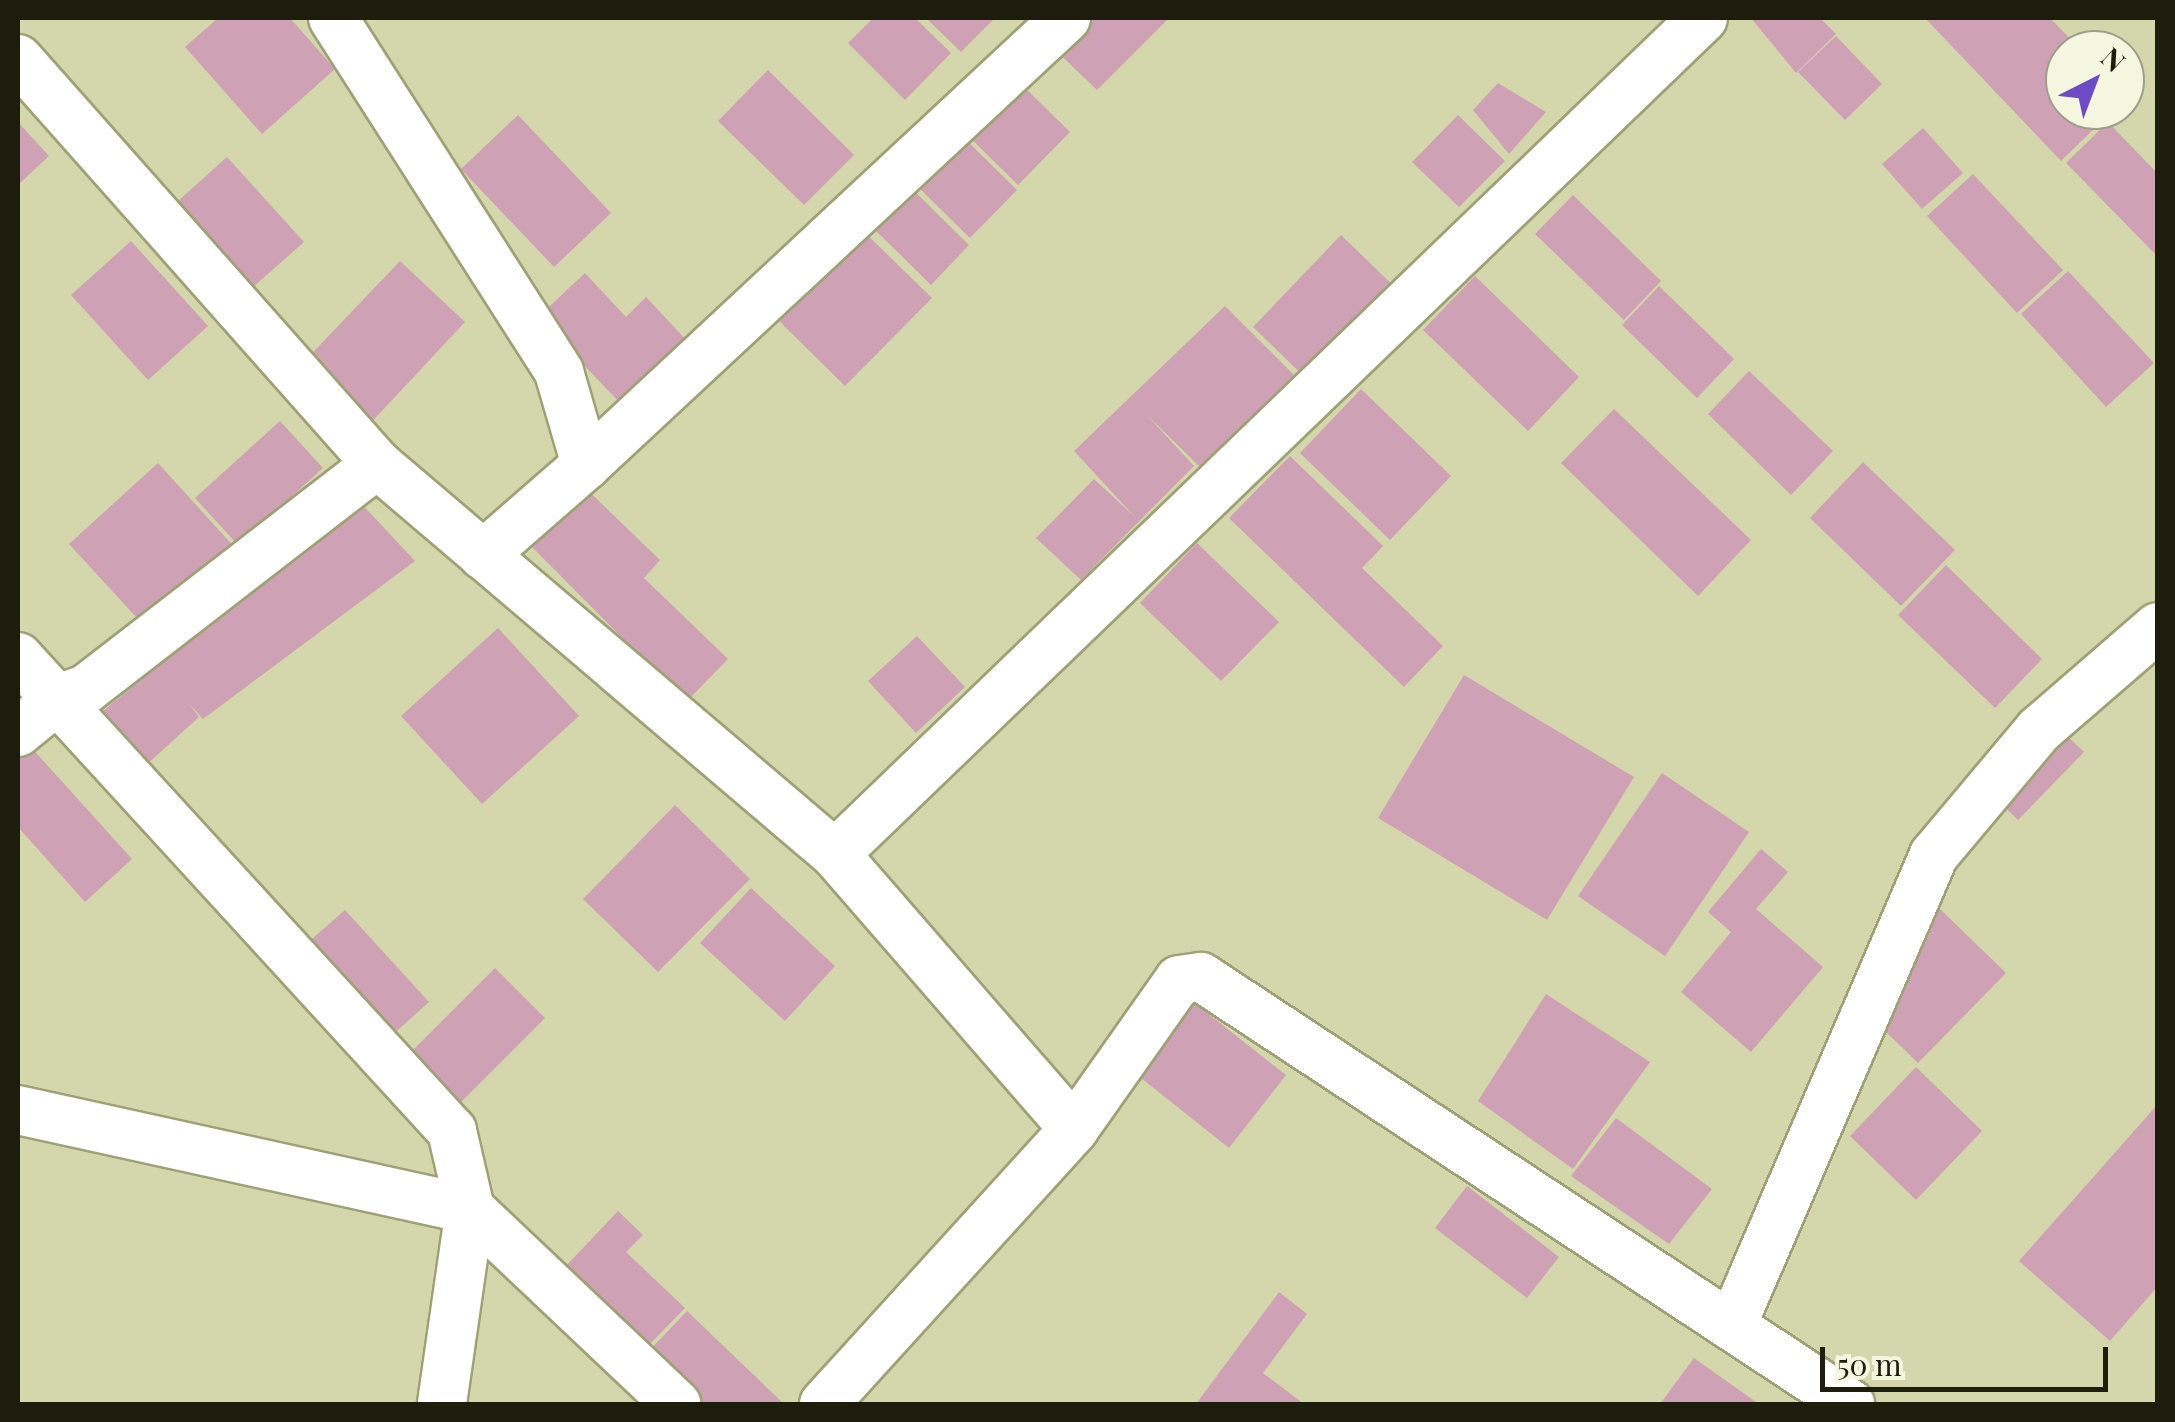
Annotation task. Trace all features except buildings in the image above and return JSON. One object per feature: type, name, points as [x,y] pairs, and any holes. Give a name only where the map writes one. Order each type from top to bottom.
[{"type":"street","points":[[483,555],[586,465],[1066,18]]},
{"type":"street","points":[[835,854],[1703,18]]},
{"type":"street","points":[[353,26],[559,372],[586,465]]},
{"type":"street","points":[[18,59],[376,464],[835,854],[1074,1128]]},
{"type":"street","points":[[18,732],[58,698],[86,689],[376,464]]},
{"type":"street","points":[[1733,1323],[1934,855],[2039,730],[2158,626]]},
{"type":"street","points":[[18,657],[452,1132],[470,1208],[442,1404]]},
{"type":"street","points":[[824,1404],[1074,1128],[1178,980],[1201,977],[1733,1323],[1850,1404]]},
{"type":"street","points":[[18,1110],[470,1208],[676,1404]]}]
